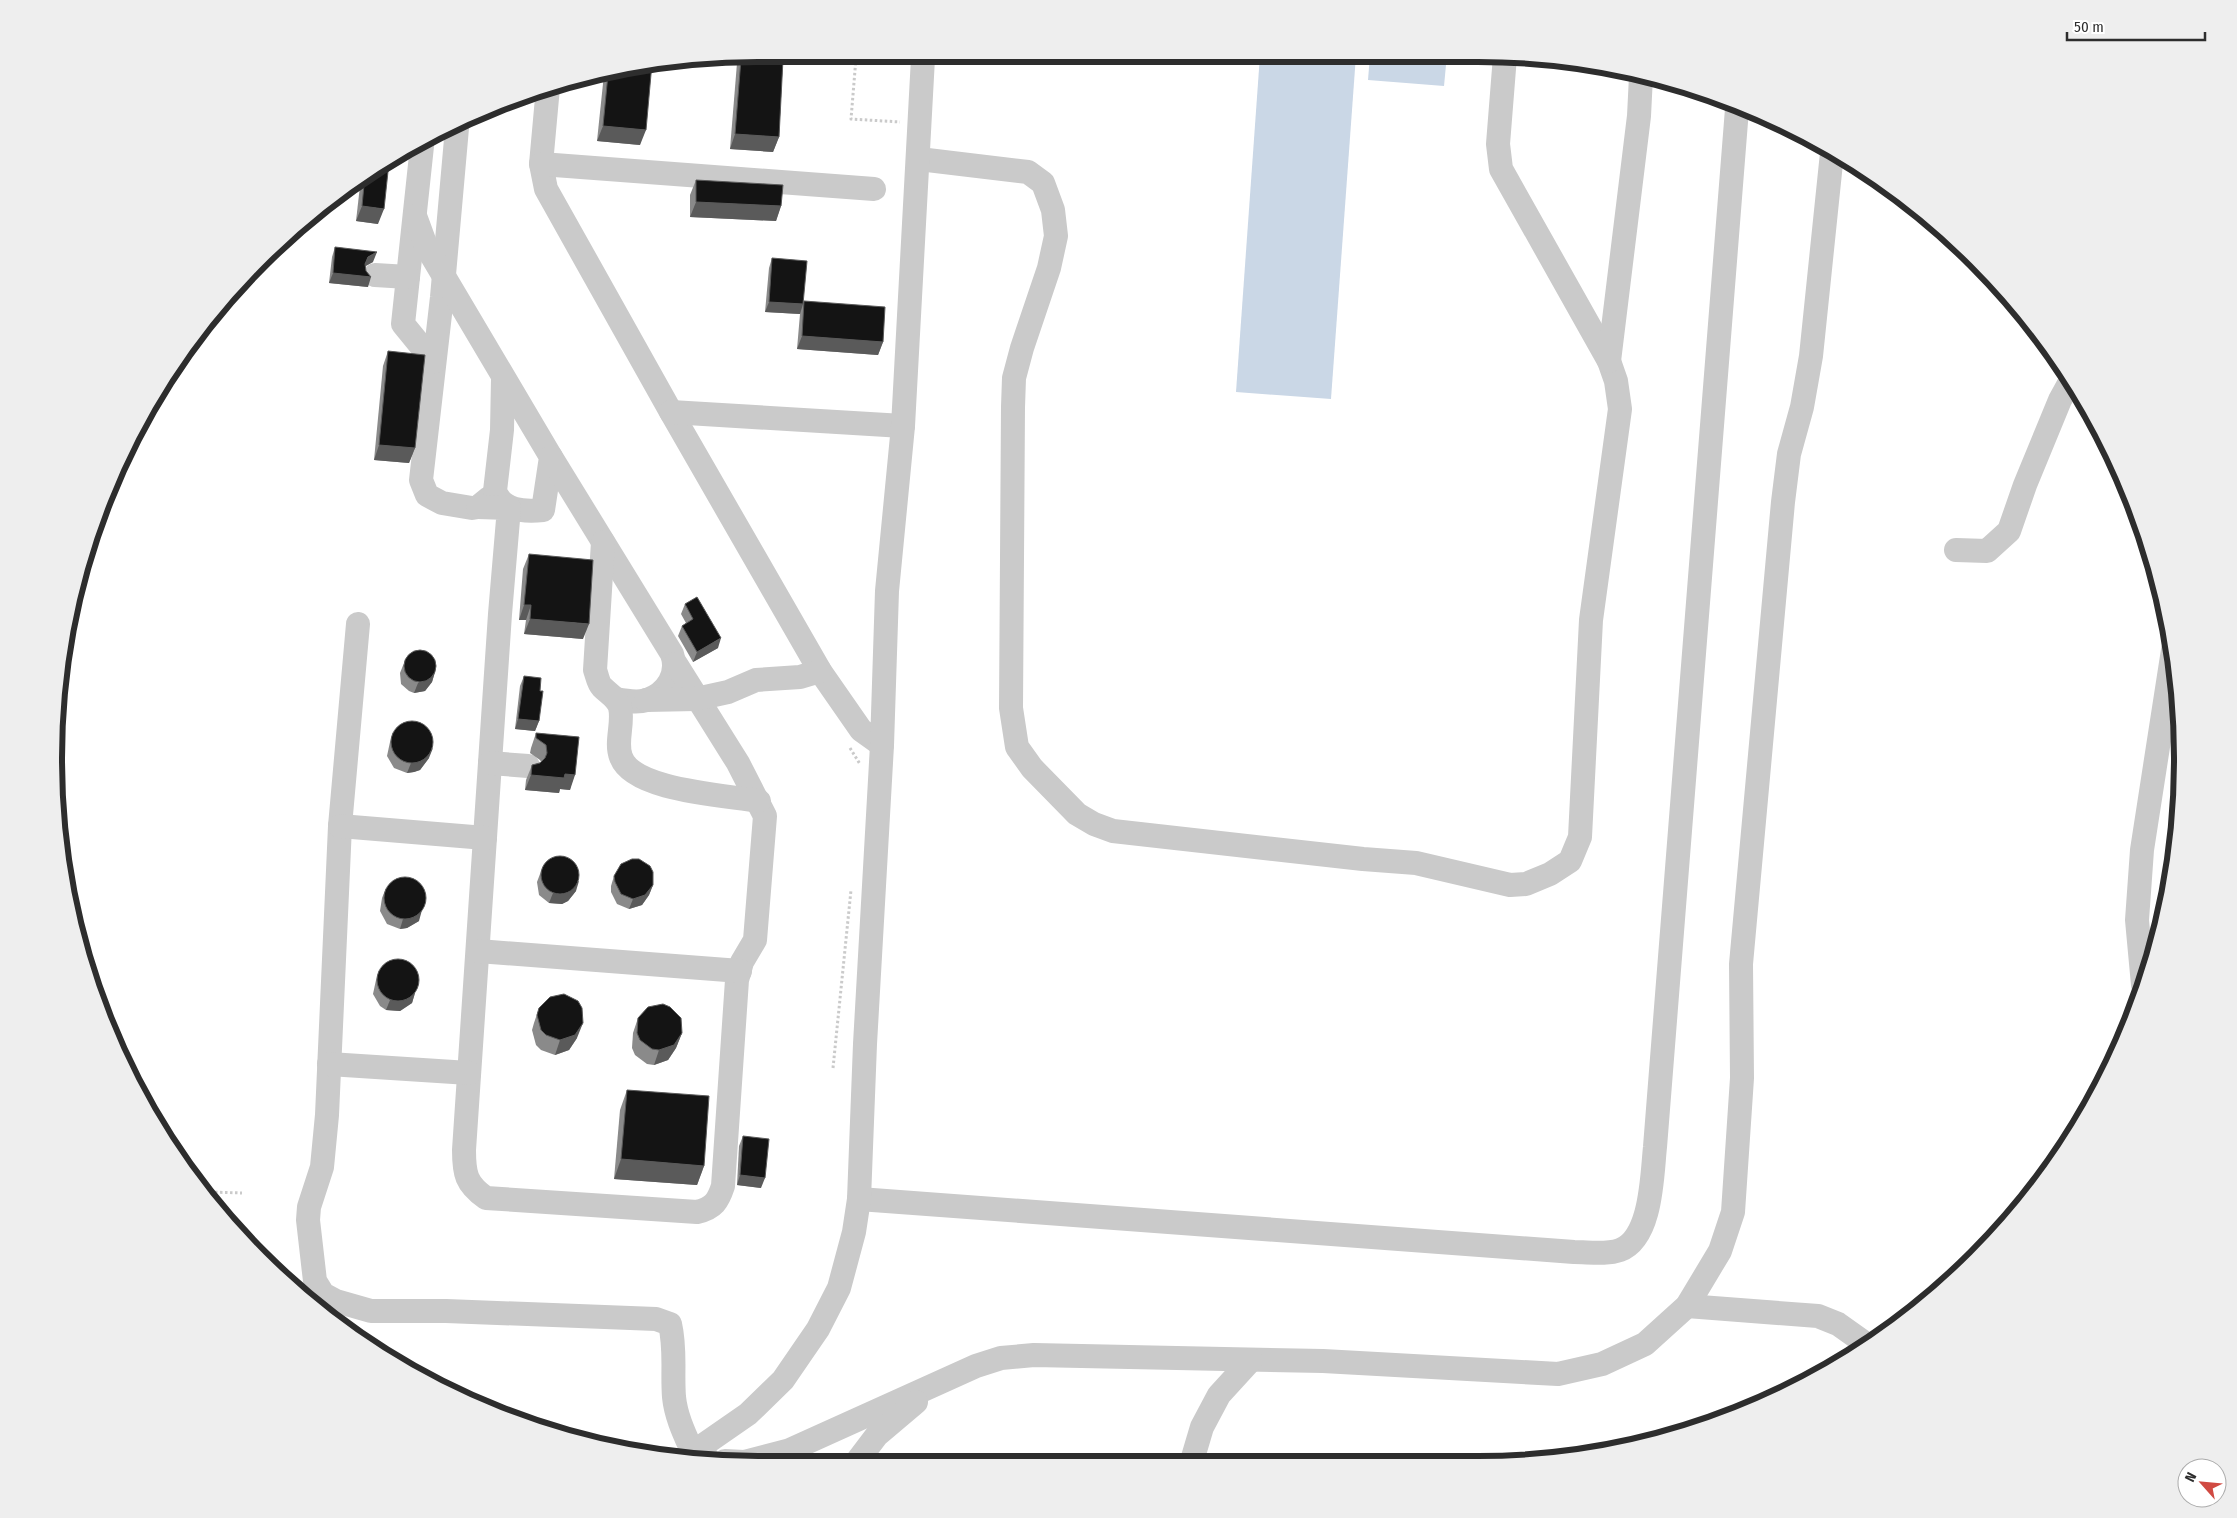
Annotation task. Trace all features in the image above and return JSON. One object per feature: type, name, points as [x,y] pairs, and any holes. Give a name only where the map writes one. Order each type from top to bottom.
[{"type":"lane","points":[[700,1453],[748,1414],[783,1380],[818,1329],[839,1288],[854,1232],[859,1199],[882,745],[887,591],[903,426],[923,62]]},
{"type":"lane","points":[[919,159],[1028,172],[1043,183],[1053,210],[1056,236],[1049,268],[1014,378],[1011,708],[1017,747],[1032,768],[1077,814],[1094,824],[1113,830],[1363,859],[1416,862],[1510,886],[1526,884],[1550,874],[1570,861],[1580,837],[1591,620],[1620,409],[1616,381],[1609,361],[1501,169],[1498,144],[1504,63]]},
{"type":"lane","points":[[1609,361],[1639,116],[1641,82]]},
{"type":"lane","points":[[547,95],[541,164],[546,190],[820,671],[861,730],[882,745]]},
{"type":"lane","points":[[859,1199],[1574,1252],[1602,1253],[1622,1249],[1632,1241],[1642,1225],[1650,1199],[1655,1147],[1737,113]]},
{"type":"lane","points":[[457,131],[444,277],[421,480],[423,489],[433,500],[442,503],[472,508],[502,499],[530,512],[542,510],[551,457]]},
{"type":"lane","points":[[421,150],[409,221],[408,277],[403,324],[434,362]]},
{"type":"lane","points":[[767,1456],[790,1450],[976,1366],[1001,1358],[1034,1355],[1323,1361],[1558,1374],[1602,1364],[1645,1344],[1687,1306],[1720,1251],[1733,1212],[1742,1078],[1741,964],[1783,502],[1789,454],[1802,407],[1811,356],[1831,159]]},
{"type":"lane","points":[[541,164],[874,189]]},
{"type":"lane","points":[[409,221],[420,234],[503,379],[672,654],[676,664],[736,758],[766,816],[755,940],[737,980],[723,1186],[717,1202],[709,1209],[697,1212],[486,1198],[469,1183],[464,1172],[490,762],[502,499],[503,379]]},
{"type":"lane","points":[[375,275],[408,277]]},
{"type":"lane","points":[[1956,550],[1987,551],[2009,532],[2060,400],[2067,388]]},
{"type":"lane","points":[[671,412],[903,426]]},
{"type":"lane","points":[[502,430],[514,425],[535,430]]},
{"type":"lane","points":[[603,542],[595,670],[601,686],[616,699],[620,708],[620,755],[624,765],[640,778],[669,787],[759,801]]},
{"type":"lane","points":[[358,624],[340,826],[329,1064],[322,1167],[309,1208],[308,1220],[315,1281],[323,1294],[371,1311],[446,1311],[656,1319],[670,1324],[675,1345],[674,1398],[678,1419],[694,1452]]},
{"type":"lane","points":[[646,700],[659,694],[669,684],[674,675],[676,664]]},
{"type":"lane","points":[[2142,971],[2137,920],[2142,850],[2169,669]]},
{"type":"lane","points":[[616,699],[628,702],[698,698],[728,692],[756,680],[800,677],[820,671]]},
{"type":"lane","points":[[718,794],[732,774],[736,758]]},
{"type":"lane","points":[[490,762],[528,766]]},
{"type":"lane","points":[[340,826],[485,838]]},
{"type":"lane","points":[[478,951],[740,970]]},
{"type":"lane","points":[[329,1064],[469,1073]]},
{"type":"lane","points":[[1687,1306],[1818,1316],[1838,1324],[1861,1340]]},
{"type":"lane","points":[[1193,1456],[1202,1427],[1220,1394],[1251,1360]]},
{"type":"lane","points":[[861,1456],[877,1435],[940,1382]]},
{"type":"path","points":[[856,62],[851,119],[904,122]]},
{"type":"path","points":[[846,741],[861,766]]},
{"type":"path","points":[[833,1068],[852,882]]},
{"type":"path","points":[[214,1192],[242,1193]]},
{"type":"water","points":[[1260,62],[1355,62],[1331,399],[1236,392]]},
{"type":"water","points":[[1369,62],[1446,62],[1444,86],[1368,80]]},
{"type":"building","points":[[783,62],[779,137],[735,134],[741,63]]},
{"type":"building","points":[[651,71],[646,130],[603,126],[607,80]]},
{"type":"building","points":[[388,170],[384,209],[362,206],[364,186]]},
{"type":"building","points":[[696,180],[783,185],[781,206],[696,202]]},
{"type":"building","points":[[335,247],[377,252],[368,257],[365,264],[366,271],[371,277],[333,273]]},
{"type":"building","points":[[772,258],[807,261],[803,304],[769,302]]},
{"type":"building","points":[[804,301],[885,307],[883,342],[802,336]]},
{"type":"building","points":[[388,351],[425,355],[415,448],[379,445]]},
{"type":"building","points":[[529,554],[593,560],[589,624],[530,619],[531,605],[524,605]]},
{"type":"building","points":[[697,597],[721,638],[697,652],[682,626],[693,619],[685,604]]},
{"type":"building","points":[[420,650],[426,651],[431,655],[435,660],[435,672],[431,677],[426,681],[420,682],[414,681],[409,677],[405,672],[404,666],[405,660],[409,655],[414,651]]},
{"type":"building","points":[[524,676],[541,678],[540,691],[543,691],[539,721],[518,719]]},
{"type":"building","points":[[412,721],[427,727],[433,742],[427,757],[412,763],[397,757],[391,742],[397,727]]},
{"type":"building","points":[[536,733],[579,737],[575,775],[565,774],[564,778],[531,775],[532,765],[540,763],[547,753],[546,745],[536,738]]},
{"type":"building","points":[[560,856],[574,861],[579,875],[574,889],[560,894],[546,889],[541,875],[546,861]]},
{"type":"building","points":[[632,859],[639,859],[650,866],[653,872],[653,885],[645,895],[633,899],[621,894],[614,876],[621,864]]},
{"type":"building","points":[[405,877],[420,883],[426,898],[420,913],[405,919],[390,913],[384,898],[390,883]]},
{"type":"building","points":[[398,959],[413,965],[419,980],[413,995],[398,1001],[383,995],[377,980],[383,965]]},
{"type":"building","points":[[564,994],[578,1001],[582,1008],[583,1023],[575,1035],[560,1040],[546,1035],[541,1030],[537,1015],[539,1008],[550,997]]},
{"type":"building","points":[[663,1004],[670,1007],[681,1018],[682,1033],[674,1045],[659,1050],[652,1049],[640,1040],[637,1033],[638,1018],[648,1007]]},
{"type":"building","points":[[627,1090],[709,1096],[704,1166],[621,1159]]},
{"type":"building","points":[[743,1136],[769,1139],[765,1178],[740,1175]]}]
